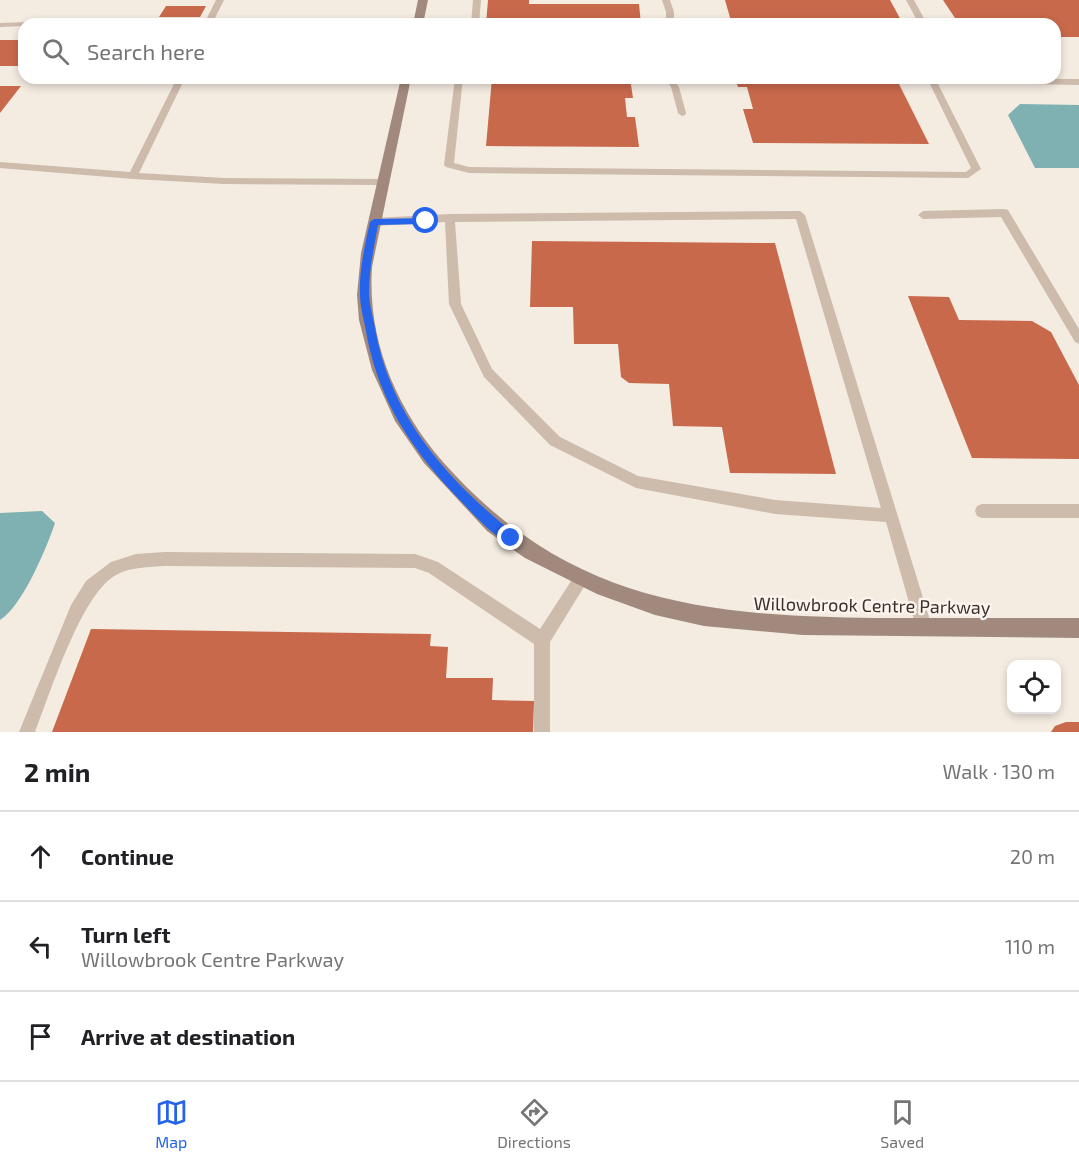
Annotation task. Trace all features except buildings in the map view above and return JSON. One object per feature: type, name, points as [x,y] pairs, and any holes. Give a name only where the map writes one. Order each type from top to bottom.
[{"type":"street","points":[[419,18],[423,0]]},
{"type":"street","name":"Willowbrook Centre Parkway","points":[[405,84],[366,263],[364,295],[368,325],[379,367],[390,396],[408,430],[437,467],[482,515],[511,538],[582,577],[647,603],[702,617],[782,626],[1079,628]]},
{"type":"lane","points":[[211,18],[220,0]]},
{"type":"lane","points":[[476,18],[477,0]]},
{"type":"lane","points":[[666,0],[670,18]]},
{"type":"lane","points":[[910,0],[920,18]]},
{"type":"lane","points":[[0,25],[18,24]]},
{"type":"lane","points":[[1061,81],[1079,81]]},
{"type":"lane","points":[[134,176],[178,84]]},
{"type":"lane","points":[[458,84],[449,165],[469,170],[969,175],[976,169],[934,84]]},
{"type":"lane","points":[[673,84],[682,113]]},
{"type":"lane","points":[[0,165],[224,182],[383,182]]},
{"type":"lane","points":[[923,215],[1004,213],[1079,339]]},
{"type":"lane","points":[[374,222],[450,218],[800,215],[924,627]]},
{"type":"lane","points":[[450,218],[455,304],[488,373],[555,441],[636,482],[775,507],[891,516]]},
{"type":"lane","points":[[982,510],[1079,511]]},
{"type":"lane","points":[[27,732],[76,610],[91,586],[111,569],[136,561],[240,558],[415,561],[433,567],[542,640]]},
{"type":"lane","points":[[542,732],[542,640],[582,577]]},
{"type":"water","points":[[1020,104],[1079,105],[1079,168],[1035,168],[1008,115]]},
{"type":"water","points":[[42,511],[55,523],[51,534],[25,590],[17,603],[0,620],[0,513]]},
{"type":"route","points":[[426,221],[374,222],[366,263],[364,295],[375,357],[390,396],[408,430],[437,467],[482,515],[511,538]]}]
